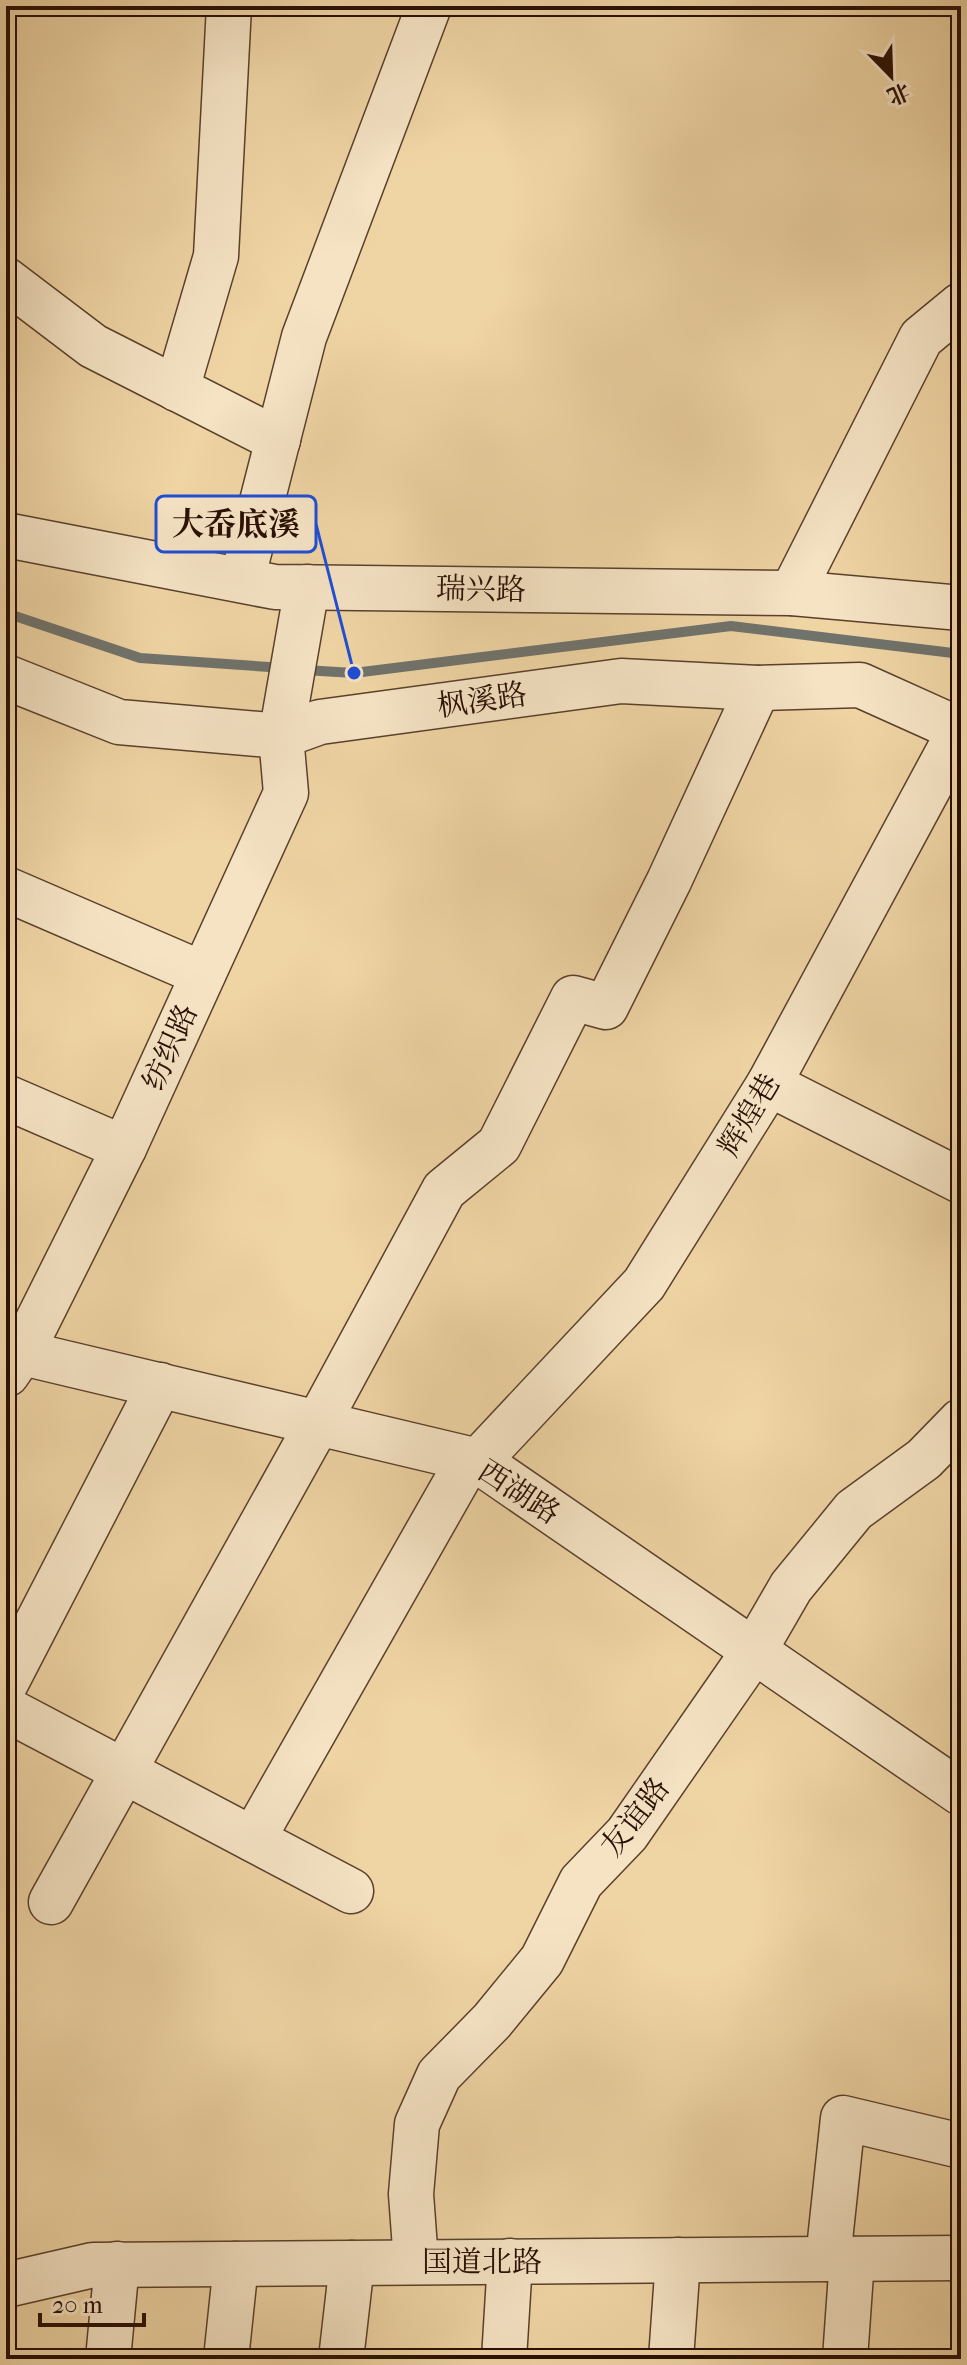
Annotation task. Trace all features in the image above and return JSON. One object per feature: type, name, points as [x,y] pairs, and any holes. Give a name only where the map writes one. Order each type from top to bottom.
[{"type":"street","points":[[177,389],[216,256],[229,6]]},
{"type":"street","points":[[242,580],[304,337],[429,6]]},
{"type":"street","points":[[6,280],[93,346],[278,440]]},
{"type":"street","points":[[792,593],[921,338],[961,305]]},
{"type":"street","name":"瑞兴路","points":[[6,535],[306,591],[792,593],[961,608]]},
{"type":"street","name":"纺织路","points":[[11,1359],[124,1148],[286,793],[282,735],[306,591]]},
{"type":"street","name":"枫溪路","points":[[6,677],[119,722],[282,735],[320,722],[621,681],[758,688],[860,685],[960,729]]},
{"type":"street","points":[[51,1902],[444,1190],[499,1145],[573,998],[606,1007],[669,881],[758,688]]},
{"type":"street","name":"辉煌巷","points":[[253,1839],[474,1460],[644,1284],[769,1084],[960,729]]},
{"type":"street","points":[[6,889],[203,974]]},
{"type":"street","points":[[769,1084],[961,1181]]},
{"type":"street","points":[[6,1097],[124,1148]]},
{"type":"street","name":"西湖路","points":[[11,1359],[160,1385],[474,1460],[961,1793]]},
{"type":"street","points":[[6,1683],[160,1385]]},
{"type":"street","name":"友谊路","points":[[416,2262],[411,2194],[417,2124],[439,2075],[492,2021],[542,1960],[581,1882],[627,1834],[754,1651],[791,1587],[854,1510],[924,1459],[961,1421]]},
{"type":"street","points":[[6,1709],[351,1891]]},
{"type":"street","points":[[845,2359],[840,2259],[843,2118],[961,2146]]},
{"type":"street","name":"国道北路","points":[[6,2285],[93,2265],[117,2264],[961,2258]]},
{"type":"street","points":[[671,2359],[678,2260]]},
{"type":"street","points":[[504,2359],[510,2261]]},
{"type":"street","points":[[341,2359],[352,2263]]},
{"type":"street","points":[[108,2359],[117,2264]]},
{"type":"street","points":[[226,2359],[236,2264]]},
{"type":"waterway","points":[[6,613],[140,658],[284,668]]},
{"type":"waterway","points":[[304,670],[354,673],[731,626],[961,654]]},
{"type":"place","name":"大岙底溪","points":[[354,673]]}]
